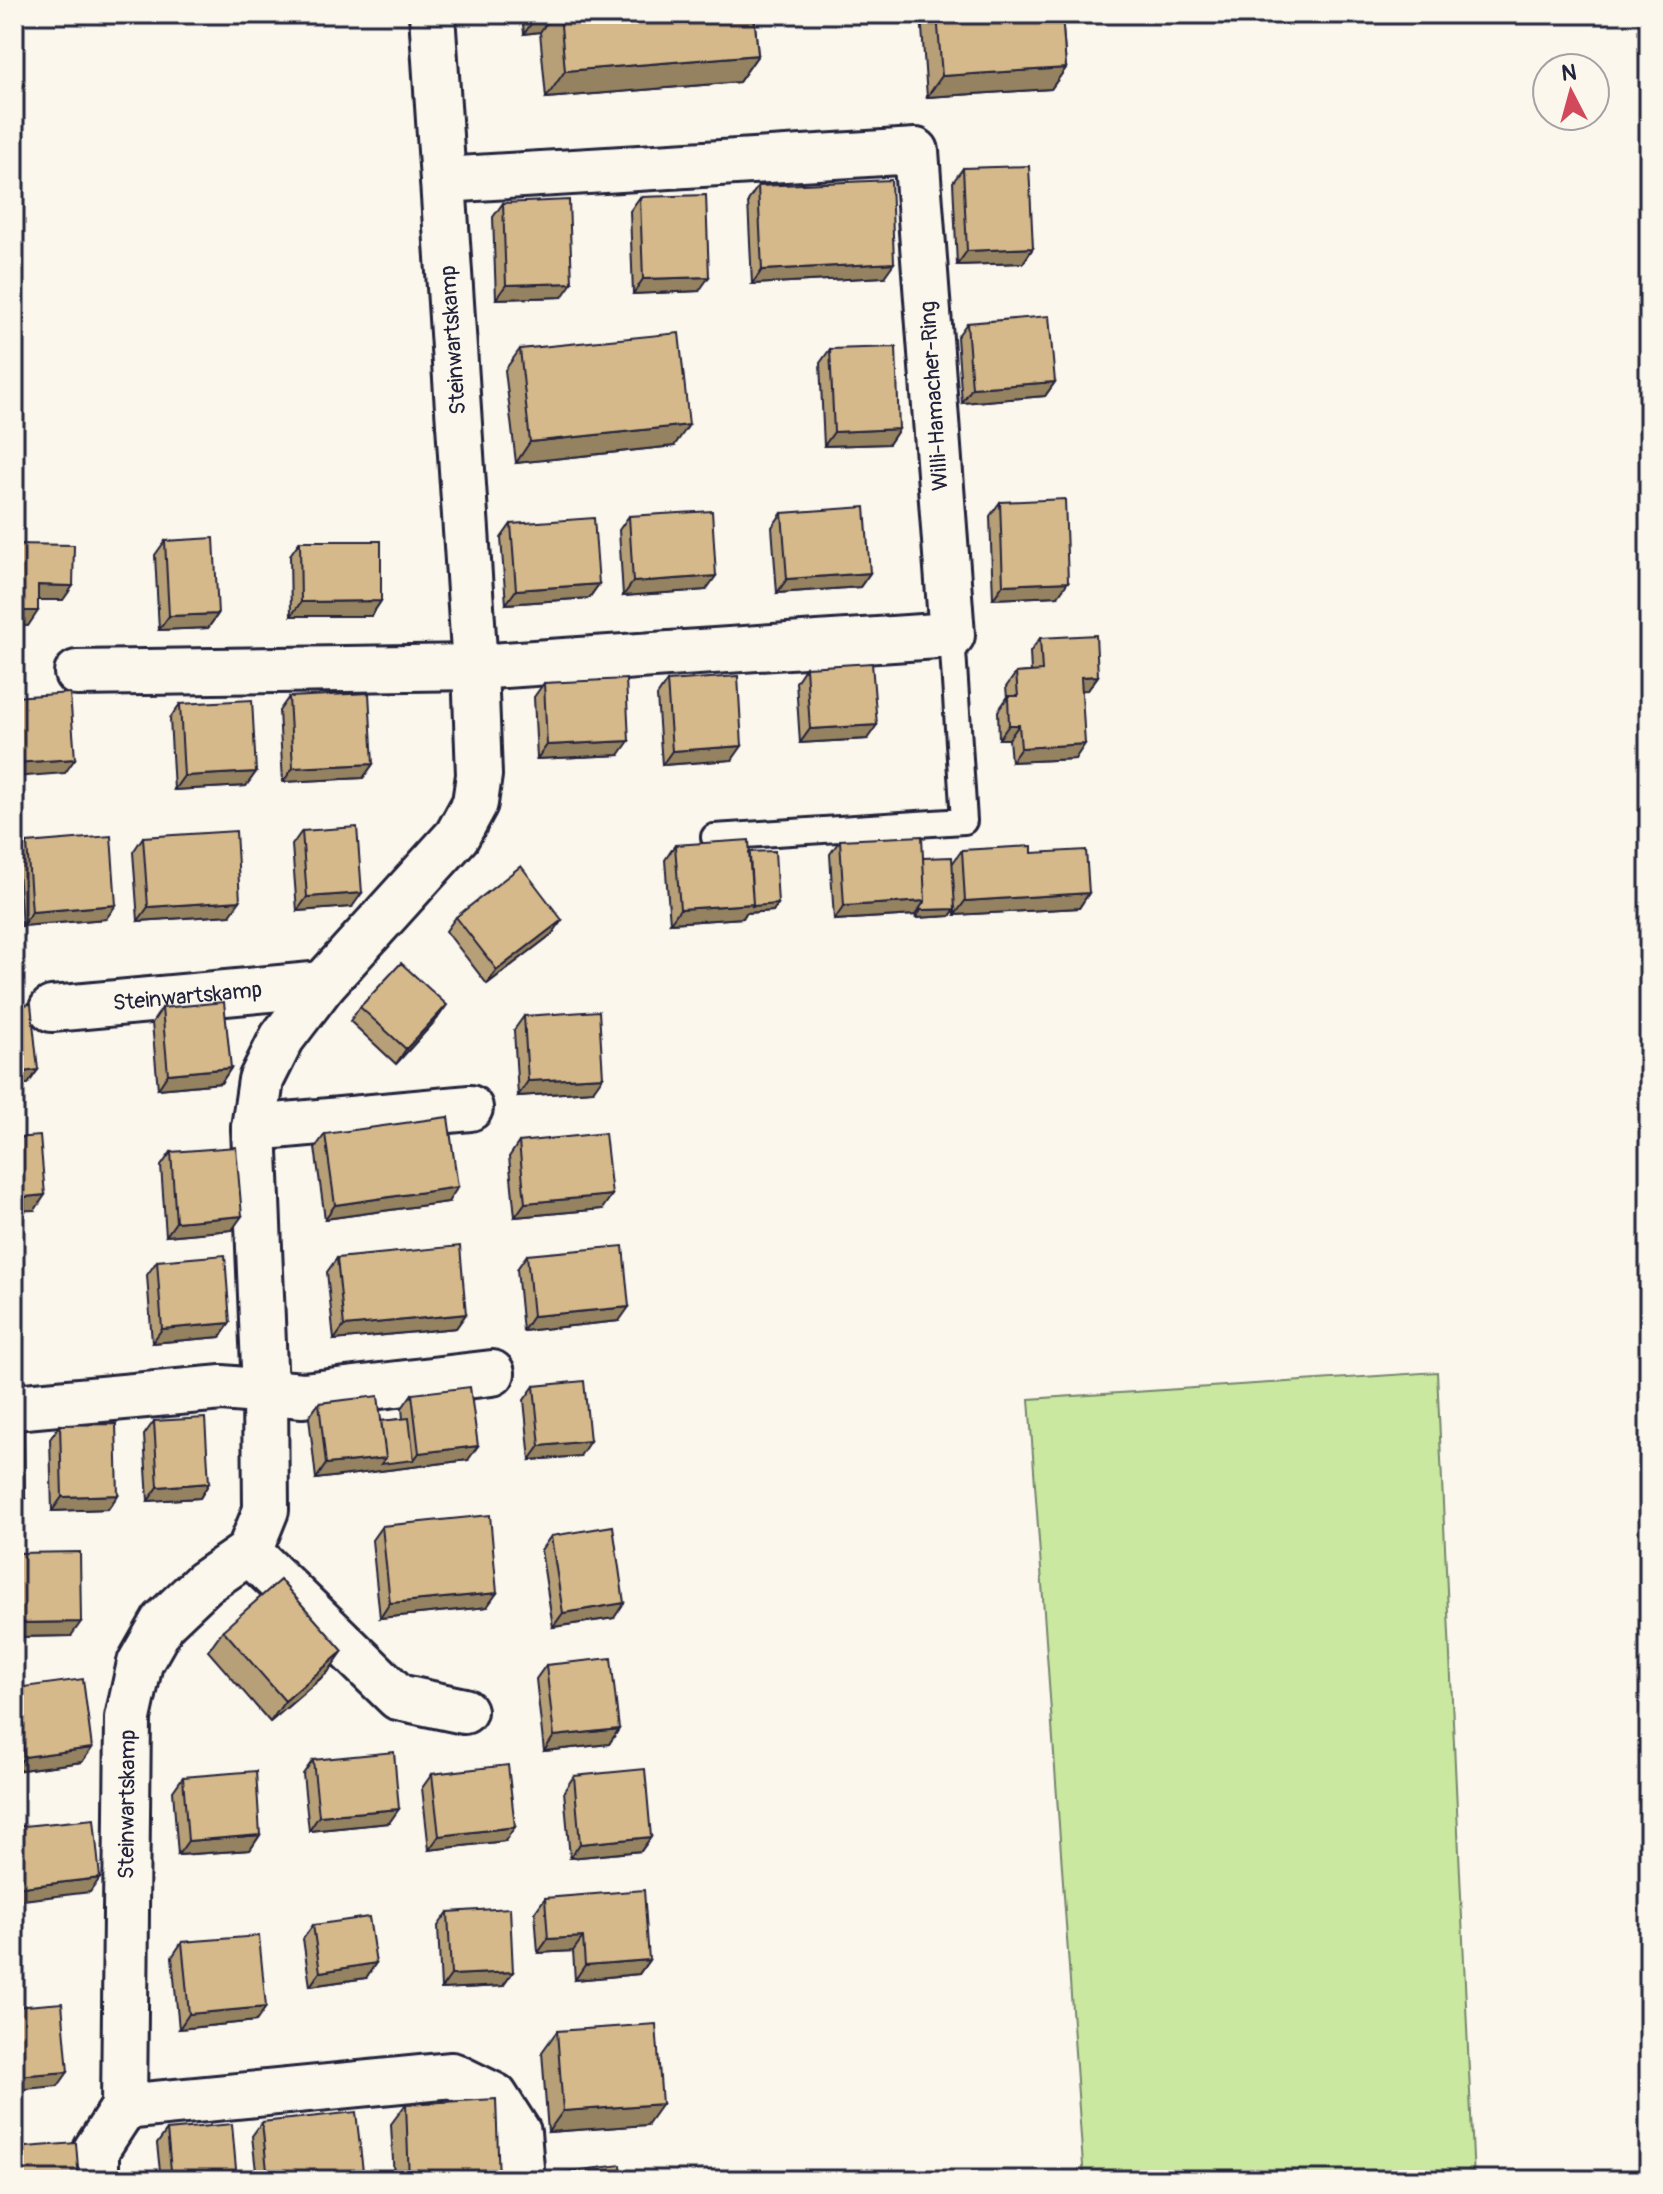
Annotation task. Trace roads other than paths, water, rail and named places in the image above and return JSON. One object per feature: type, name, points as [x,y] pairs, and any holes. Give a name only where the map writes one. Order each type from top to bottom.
[{"type":"street","name":"Steinwartskamp","points":[[124,2107],[128,1718],[140,1663],[164,1621],[204,1583],[249,1552],[266,1510],[265,1391],[254,1128],[261,1080],[282,1038],[323,984],[457,836],[475,803],[479,775],[475,667],[432,14]]},
{"type":"street","name":"Willi-Hamacher-Ring","points":[[443,180],[916,151],[952,635]]},
{"type":"street","points":[[77,673],[475,667],[952,635]]},
{"type":"street","name":"Steinwartskamp","points":[[52,1009],[323,984]]},
{"type":"street","points":[[254,1128],[470,1108]]},
{"type":"street","points":[[14,1407],[222,1388],[303,1395],[492,1373]]},
{"type":"street","points":[[249,1552],[398,1697],[464,1711]]},
{"type":"street","points":[[96,2180],[96,2150],[124,2107],[452,2075],[495,2096],[518,2132],[522,2180]]},
{"type":"lane","points":[[714,837],[964,821],[952,635]]}]
